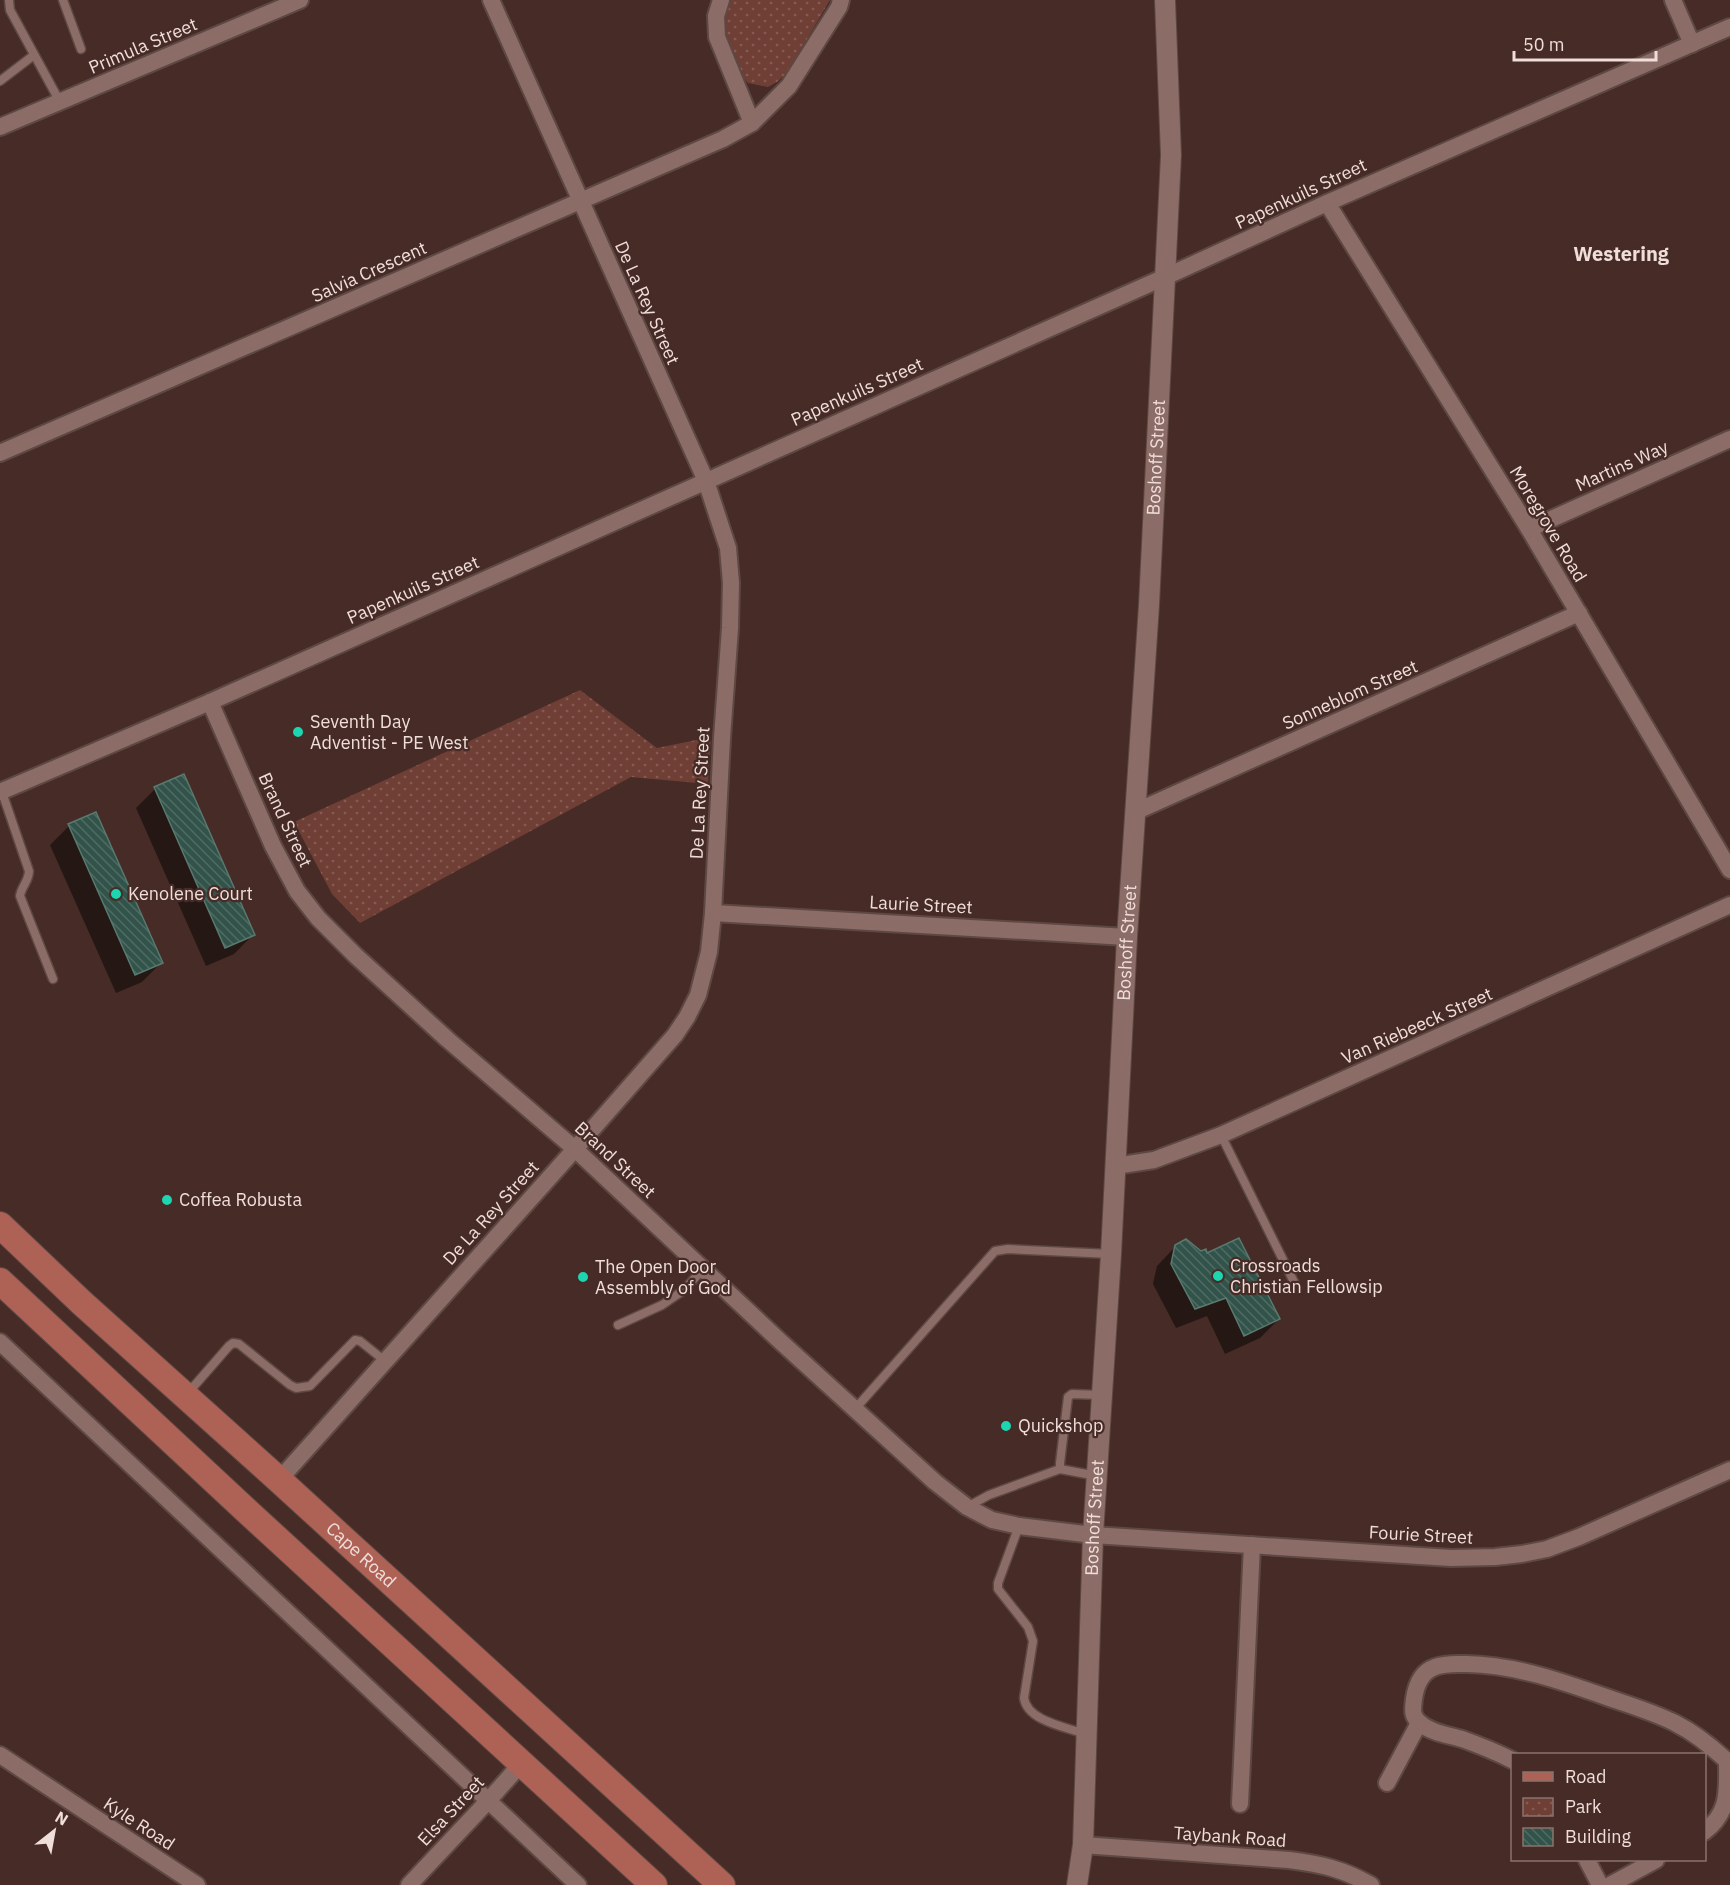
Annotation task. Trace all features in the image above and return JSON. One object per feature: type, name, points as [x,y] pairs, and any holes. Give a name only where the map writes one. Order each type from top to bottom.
[{"type":"main road","name":"Cape Road","points":[[0,1225],[82,1303],[722,1885]]},
{"type":"main road","points":[[0,1281],[654,1885]]},
{"type":"street","name":"Primula Street","points":[[0,127],[300,0]]},
{"type":"street","name":"De La Rey Street","points":[[279,1480],[675,1035],[698,995],[709,952],[730,628],[731,583],[728,548],[706,481],[491,0]]},
{"type":"street","points":[[721,0],[716,16],[717,37],[752,123]]},
{"type":"street","name":"Salvia Crescent","points":[[0,453],[723,139],[752,123],[789,86],[839,7],[841,0]]},
{"type":"street","name":"Boshoff Street","points":[[1077,1885],[1083,1845],[1093,1535],[1111,1254],[1127,937],[1149,605],[1171,155],[1165,0]]},
{"type":"street","points":[[1673,0],[1692,44]]},
{"type":"street","name":"Papenkuils Street","points":[[1,792],[210,702],[1327,203],[1730,27]]},
{"type":"street","name":"Moregrove Road","points":[[1327,203],[1529,529],[1730,870]]},
{"type":"street","name":"Martins Way","points":[[1529,529],[1730,439]]},
{"type":"street","name":"Sonneblom Street","points":[[1137,811],[1579,613]]},
{"type":"street","name":"Brand Street","points":[[210,702],[273,846],[297,891],[318,918],[356,956],[447,1039],[575,1149],[855,1409],[966,1507],[992,1520],[1019,1526],[1093,1535]]},
{"type":"street","name":"Van Riebeeck Street","points":[[1115,1166],[1154,1160],[1221,1135],[1730,905]]},
{"type":"street","name":"Laurie Street","points":[[713,913],[1127,937]]},
{"type":"street","points":[[0,1342],[578,1885]]},
{"type":"street","name":"Fourie Street","points":[[1093,1535],[1451,1557],[1495,1557],[1547,1549],[1730,1470]]},
{"type":"street","points":[[1240,1804],[1252,1545]]},
{"type":"street","points":[[1511,1760],[1430,1729],[1419,1722],[1414,1717],[1413,1710],[1418,1681],[1436,1666],[1450,1664],[1484,1664],[1526,1670],[1672,1721],[1712,1746],[1728,1760],[1724,1808],[1720,1818],[1706,1830]]},
{"type":"street","points":[[1387,1783],[1419,1722]]},
{"type":"street","name":"Kyle Road","points":[[0,1755],[197,1885]]},
{"type":"street","name":"Elsa Street","points":[[409,1885],[521,1764]]},
{"type":"street","name":"Taybank Road","points":[[1083,1845],[1289,1860],[1336,1869],[1371,1885]]},
{"type":"street","points":[[1588,1861],[1600,1885]]},
{"type":"street","points":[[1610,1885],[1654,1861]]},
{"type":"lane","points":[[9,0],[10,10],[60,102]]},
{"type":"lane","points":[[63,0],[81,49]]},
{"type":"lane","points":[[0,81],[34,55]]},
{"type":"lane","points":[[1,792],[29,871],[29,877],[20,896],[53,979]]},
{"type":"lane","points":[[1221,1135],[1297,1288]]},
{"type":"lane","points":[[855,1409],[995,1251],[1008,1249],[1111,1254]]},
{"type":"lane","points":[[618,1325],[662,1305],[684,1290],[703,1269]]},
{"type":"lane","points":[[185,1396],[233,1343],[239,1344],[296,1388],[310,1386],[355,1340],[360,1341],[385,1361]]},
{"type":"lane","points":[[1060,1469],[1066,1400],[1070,1395],[1102,1395]]},
{"type":"lane","points":[[966,1507],[989,1495],[1060,1469],[1097,1476]]},
{"type":"lane","points":[[1019,1526],[998,1583],[998,1589],[1028,1627],[1033,1641],[1024,1704],[1039,1718],[1086,1734]]},
{"type":"green space","points":[[728,0],[830,0],[787,73],[768,87],[748,83],[739,72],[720,28]]},
{"type":"green space","points":[[580,690],[657,748],[711,737],[708,784],[631,777],[360,923],[332,894],[294,822]]},
{"type":"building","points":[[184,774],[255,935],[225,948],[154,787]]},
{"type":"building","name":"Kenolene Court","points":[[96,812],[163,963],[135,975],[68,824]]},
{"type":"building","name":"Crossroads Christian Fellowsip","points":[[1239,1238],[1280,1319],[1244,1336],[1226,1298],[1195,1309],[1171,1264],[1175,1245],[1186,1239],[1201,1251],[1206,1249],[1207,1253]]},
{"type":"place","name":"Seventh Day Adventist - PE West","points":[[298,732]]},
{"type":"place","name":"Kenolene Court","points":[[116,894]]},
{"type":"place","name":"Coffea Robusta","points":[[167,1200]]},
{"type":"place","name":"Crossroads Christian Fellowsip","points":[[1218,1276]]},
{"type":"place","name":"The Open Door Assembly of God","points":[[583,1277]]},
{"type":"place","name":"Quickshop","points":[[1006,1426]]},
{"type":"district","name":"Westering","points":[[1621,254]]}]
